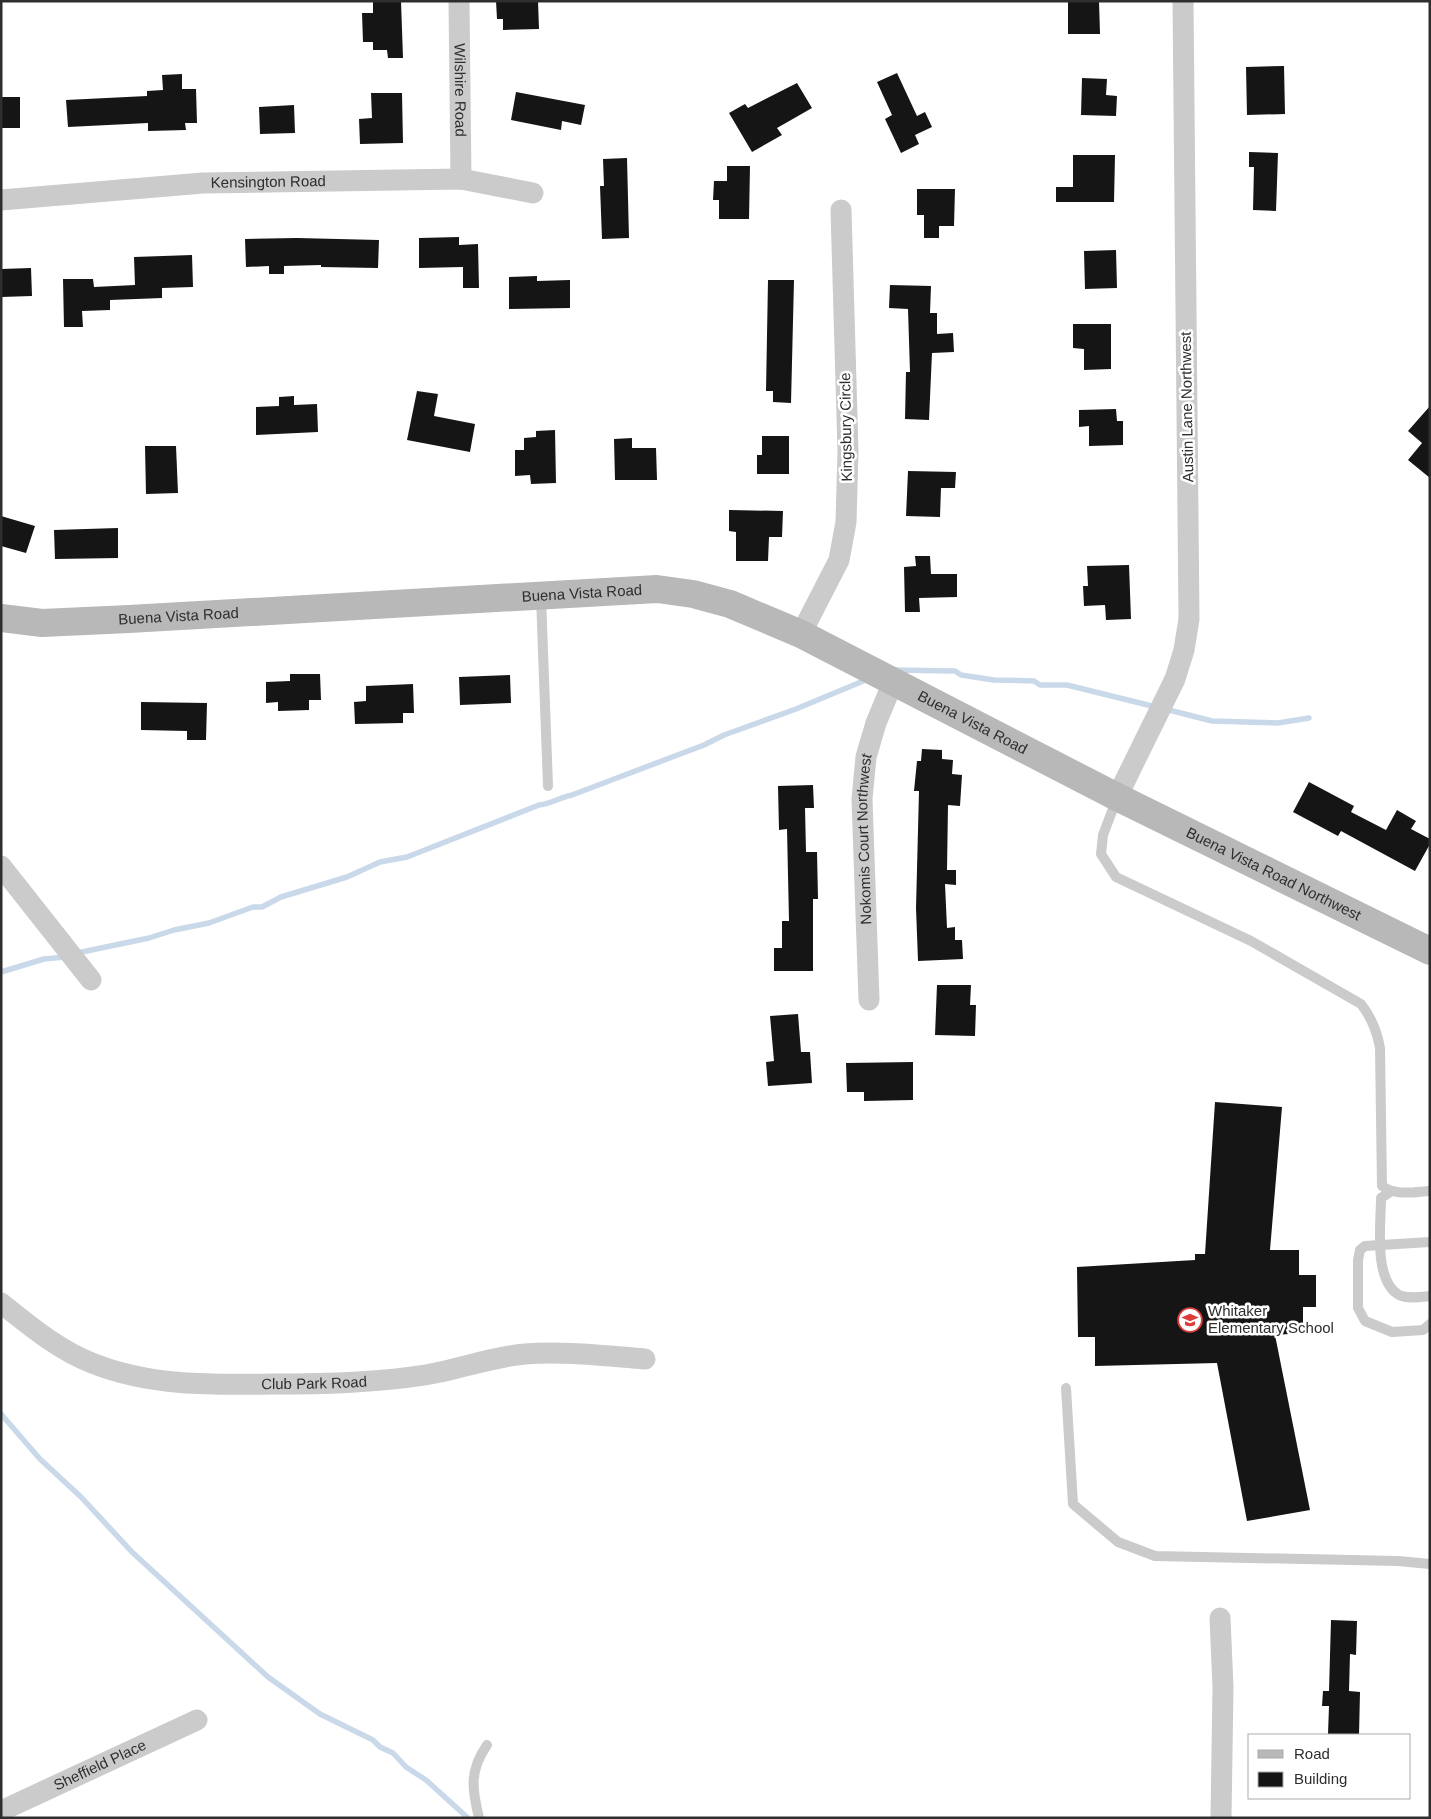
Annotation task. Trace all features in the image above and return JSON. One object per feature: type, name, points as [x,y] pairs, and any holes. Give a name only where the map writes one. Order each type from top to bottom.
[{"type":"street","name":"Wilshire Road","points":[[459,1],[461,179]]},
{"type":"street","name":"Austin Lane Northwest","points":[[1117,797],[1175,679],[1184,650],[1189,619],[1183,1]]},
{"type":"street","name":"Kensington Road","points":[[1,200],[203,183],[461,179],[533,193]]},
{"type":"street","name":"Kingsbury Circle","points":[[801,634],[840,560],[846,522],[848,451],[841,210]]},
{"type":"street","name":"Buena Vista Road","points":[[1,618],[42,623],[657,590],[693,594],[730,604],[801,634],[1117,797]]},
{"type":"street","name":"Nokomis Court Northwest","points":[[869,1000],[862,800],[866,757],[876,723],[893,682]]},
{"type":"street","name":"Buena Vista Road Northwest","points":[[1117,797],[1430,951]]},
{"type":"street","points":[[1,866],[91,980]]},
{"type":"street","name":"Club Park Road","points":[[1,1303],[63,1349],[92,1364],[132,1376],[164,1382],[214,1385],[329,1384],[387,1380],[428,1375],[492,1359],[524,1354],[566,1354],[645,1359]]},
{"type":"street","points":[[1220,1618],[1224,1687],[1221,1818]]},
{"type":"street","name":"Sheffield Place","points":[[1,1811],[197,1720]]},
{"type":"lane","points":[[541,596],[548,786]]},
{"type":"lane","points":[[1117,797],[1102,835],[1101,854],[1116,877],[1250,941],[1361,1004],[1372,1018],[1378,1033],[1380,1048],[1382,1186],[1390,1192]]},
{"type":"lane","points":[[1430,1191],[1390,1192],[1380,1198],[1381,1266],[1387,1284],[1400,1295],[1414,1297],[1430,1296]]},
{"type":"lane","points":[[1430,1242],[1365,1246],[1360,1250],[1358,1260],[1358,1308],[1365,1320],[1392,1332],[1423,1330],[1430,1324]]},
{"type":"lane","points":[[1066,1388],[1073,1504],[1118,1542],[1155,1556],[1430,1564]]},
{"type":"lane","points":[[479,1818],[472,1788],[476,1765],[487,1745]]},
{"type":"building","points":[[373,1],[401,1],[403,58],[388,58],[387,50],[373,50],[373,42],[363,42],[362,13],[373,13]]},
{"type":"building","points":[[496,1],[538,1],[539,29],[503,30],[503,19],[497,19]]},
{"type":"building","points":[[1068,1],[1099,1],[1100,34],[1068,34]]},
{"type":"building","points":[[1284,66],[1285,114],[1247,115],[1246,67]]},
{"type":"building","points":[[897,73],[917,116],[925,112],[932,127],[915,135],[919,144],[901,153],[885,119],[892,115],[877,82]]},
{"type":"building","points":[[182,74],[182,89],[196,89],[197,123],[185,123],[186,130],[148,131],[148,123],[68,127],[66,100],[147,96],[147,91],[163,90],[162,75]]},
{"type":"building","points":[[1082,78],[1107,79],[1106,95],[1117,96],[1116,116],[1081,115]]},
{"type":"building","points":[[797,83],[812,108],[777,128],[782,135],[752,152],[729,113],[745,104],[748,108]]},
{"type":"building","points":[[516,92],[585,105],[581,125],[562,121],[561,130],[511,120]]},
{"type":"building","points":[[371,93],[402,93],[403,143],[360,144],[359,119],[372,118]]},
{"type":"building","points":[[1,97],[20,97],[20,128],[1,128]]},
{"type":"building","points":[[294,105],[295,133],[260,134],[259,107]]},
{"type":"building","points":[[1249,152],[1278,153],[1276,211],[1253,210],[1254,167],[1249,167]]},
{"type":"building","points":[[1073,155],[1115,155],[1114,202],[1056,202],[1056,187],[1073,187]]},
{"type":"building","points":[[627,158],[629,238],[602,239],[600,186],[604,186],[603,159]]},
{"type":"building","points":[[727,166],[750,166],[749,219],[719,219],[719,200],[713,200],[714,181],[727,181]]},
{"type":"building","points":[[917,189],[955,189],[954,226],[939,226],[939,238],[924,238],[924,215],[917,215]]},
{"type":"building","points":[[459,237],[459,245],[478,244],[479,288],[463,288],[463,267],[419,268],[419,238]]},
{"type":"building","points":[[245,239],[379,240],[378,268],[321,267],[321,265],[284,266],[284,274],[269,274],[269,266],[246,267]]},
{"type":"building","points":[[1116,250],[1117,288],[1085,289],[1084,251]]},
{"type":"building","points":[[192,255],[193,287],[162,288],[162,298],[110,300],[110,310],[82,311],[83,327],[64,327],[63,279],[93,279],[94,287],[135,285],[134,257]]},
{"type":"building","points":[[31,268],[32,296],[1,297],[1,269]]},
{"type":"building","points":[[537,276],[537,281],[570,280],[570,308],[509,309],[509,277]]},
{"type":"building","points":[[768,280],[794,280],[791,403],[773,402],[773,391],[766,391]]},
{"type":"building","points":[[890,285],[931,286],[930,313],[937,313],[937,334],[953,333],[954,352],[932,353],[929,420],[905,419],[906,372],[910,372],[908,309],[889,308]]},
{"type":"building","points":[[1073,324],[1111,324],[1111,369],[1084,370],[1084,349],[1073,348]]},
{"type":"building","points":[[417,391],[438,394],[434,416],[475,424],[470,452],[407,440]]},
{"type":"building","points":[[294,396],[294,405],[317,404],[318,432],[256,435],[256,407],[279,406],[279,397]]},
{"type":"building","points":[[1430,406],[1430,478],[1408,460],[1422,443],[1408,431]]},
{"type":"building","points":[[1116,409],[1117,421],[1123,421],[1123,445],[1089,446],[1089,426],[1079,427],[1079,410]]},
{"type":"building","points":[[555,430],[556,483],[531,484],[530,475],[515,476],[515,450],[524,450],[524,438],[536,437],[536,431]]},
{"type":"building","points":[[762,436],[789,436],[789,474],[757,474],[757,455],[762,455]]},
{"type":"building","points":[[632,438],[632,448],[656,448],[657,480],[615,480],[614,439]]},
{"type":"building","points":[[145,446],[176,446],[178,493],[146,494]]},
{"type":"building","points":[[908,471],[956,472],[955,488],[941,488],[940,517],[906,516]]},
{"type":"building","points":[[729,510],[783,511],[782,537],[769,537],[768,561],[736,561],[736,532],[729,531]]},
{"type":"building","points":[[1,516],[35,526],[26,553],[1,546]]},
{"type":"building","points":[[118,528],[118,558],[55,559],[54,530]]},
{"type":"building","points":[[915,556],[930,556],[931,574],[957,574],[957,597],[919,598],[920,612],[905,612],[904,567],[916,566]]},
{"type":"building","points":[[1129,565],[1131,619],[1106,620],[1105,605],[1084,606],[1083,586],[1088,586],[1087,566]]},
{"type":"building","points":[[290,674],[320,674],[321,700],[309,700],[309,710],[278,711],[278,702],[266,703],[266,682],[290,681]]},
{"type":"building","points":[[510,675],[511,703],[460,705],[459,677]]},
{"type":"building","points":[[413,684],[414,713],[403,713],[403,723],[355,724],[354,702],[366,701],[366,686]]},
{"type":"building","points":[[141,702],[207,703],[206,740],[187,740],[187,731],[141,730]]},
{"type":"building","points":[[922,749],[942,750],[942,759],[953,760],[952,774],[962,775],[960,806],[948,805],[947,870],[956,870],[956,885],[945,884],[947,928],[955,927],[955,940],[962,940],[963,959],[918,961],[916,908],[919,791],[914,791],[917,761],[921,761]]},
{"type":"building","points":[[1309,782],[1354,806],[1351,812],[1386,830],[1397,810],[1416,821],[1411,829],[1430,839],[1430,844],[1415,871],[1341,831],[1338,836],[1293,812]]},
{"type":"building","points":[[813,785],[814,808],[805,808],[806,852],[817,852],[818,899],[813,899],[813,971],[774,971],[774,948],[782,948],[782,921],[789,921],[787,829],[779,830],[778,786]]},
{"type":"building","points":[[937,985],[971,985],[970,1005],[976,1005],[975,1036],[935,1035]]},
{"type":"building","points":[[798,1014],[801,1052],[810,1052],[812,1083],[768,1086],[766,1062],[774,1061],[770,1016]]},
{"type":"building","points":[[913,1062],[913,1100],[864,1101],[864,1092],[847,1092],[846,1063]]},
{"type":"building","name":"Whitaker Elementary School","points":[[1215,1102],[1282,1107],[1270,1250],[1299,1250],[1299,1275],[1316,1275],[1316,1307],[1303,1307],[1303,1333],[1275,1335],[1310,1510],[1247,1521],[1217,1363],[1095,1366],[1095,1337],[1078,1337],[1077,1267],[1195,1260],[1195,1254],[1205,1254]]},
{"type":"building","points":[[1331,1620],[1357,1621],[1356,1655],[1350,1654],[1349,1691],[1360,1692],[1359,1734],[1328,1734],[1329,1706],[1322,1706],[1323,1691],[1329,1691]]},
{"type":"waterway","points":[[893,670],[955,671],[961,675],[994,680],[1034,681],[1040,685],[1067,685],[1156,707]]},
{"type":"waterway","points":[[77,953],[209,923],[253,907],[262,907],[281,897],[347,877],[380,862],[407,857],[539,805],[572,795],[704,745],[724,735],[796,709],[868,679]]},
{"type":"waterway","points":[[1165,709],[1212,721],[1278,723],[1309,718]]},
{"type":"waterway","points":[[1,972],[44,959],[65,957]]},
{"type":"waterway","points":[[1,1414],[40,1459],[81,1497],[132,1552],[268,1677],[320,1714],[373,1740],[380,1747],[393,1753],[406,1767],[426,1780],[468,1818]]},
{"type":"place","name":"Whitaker Elementary School","points":[[1190,1320]]}]
